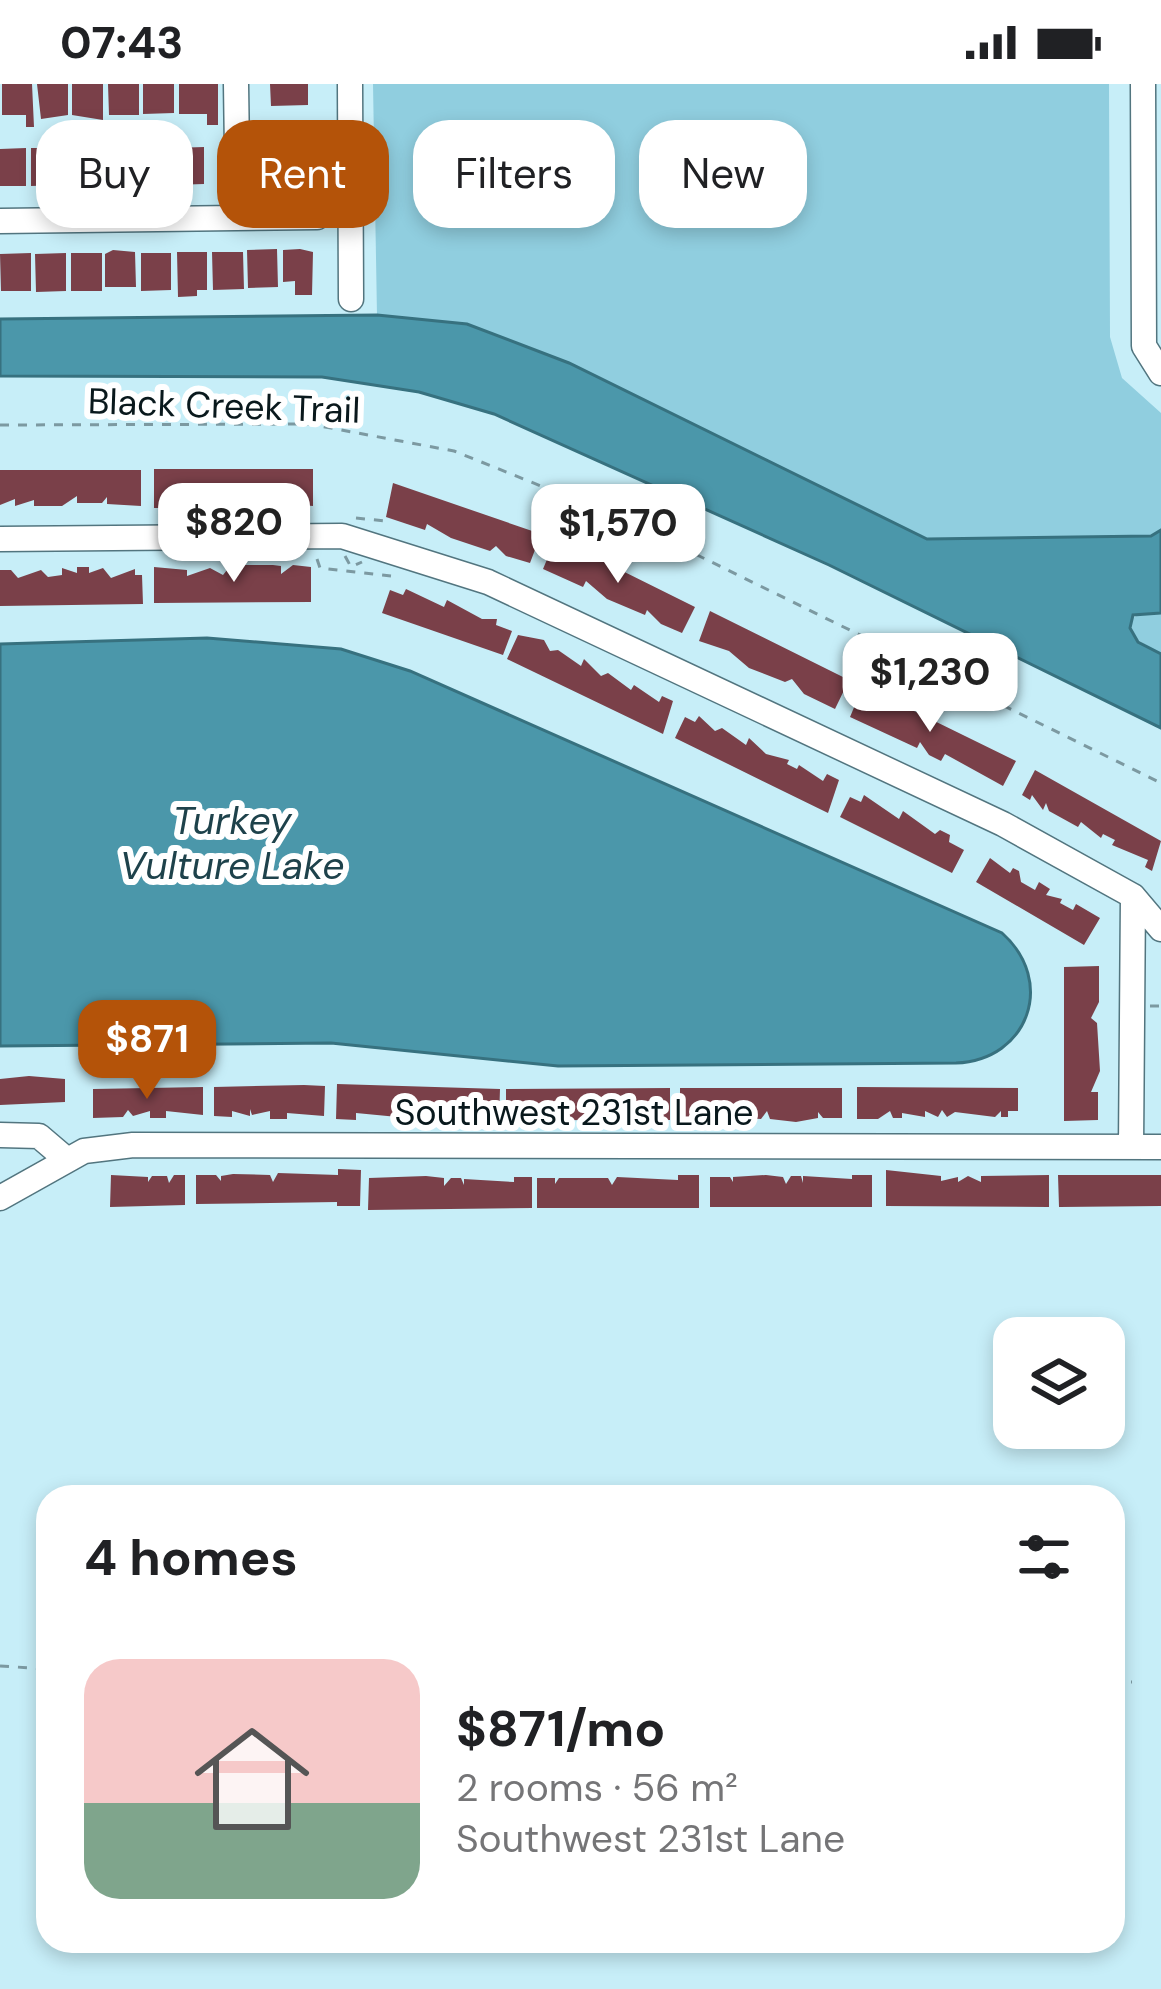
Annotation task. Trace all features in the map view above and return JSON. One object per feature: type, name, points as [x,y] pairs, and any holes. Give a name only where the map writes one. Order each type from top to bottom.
[{"type":"street","points":[[236,84],[237,120]]},
{"type":"street","points":[[350,84],[351,298]]},
{"type":"street","points":[[1143,84],[1144,346],[1161,373]]},
{"type":"street","points":[[0,221],[217,218]]},
{"type":"street","points":[[0,539],[332,536],[388,549],[536,599],[1003,824],[1133,896],[1161,929]]},
{"type":"street","points":[[1131,1147],[1133,896]]},
{"type":"street","points":[[0,1135],[39,1136],[66,1159]]},
{"type":"street","name":"Southwest 231st Lane","points":[[0,1198],[66,1159],[97,1148],[133,1145],[1161,1147]]},
{"type":"path","name":"Black Creek Trail","points":[[0,425],[309,424],[454,451],[628,521],[1161,784]]},
{"type":"path","points":[[317,552],[318,567],[391,576]]},
{"type":"path","points":[[345,555],[350,570]]},
{"type":"path","points":[[350,570],[364,558]]},
{"type":"path","points":[[1148,1006],[1161,1006]]},
{"type":"path","points":[[0,1666],[36,1668]]},
{"type":"path","points":[[1125,1682],[1132,1682]]},
{"type":"shaded area","points":[[373,84],[1109,84],[1110,337],[1122,378],[1161,413],[1161,530],[1152,536],[927,539],[568,363],[467,324],[377,315],[375,228],[389,228],[389,120],[374,120]]},
{"type":"shaded area","points":[[1144,611],[1161,613],[1161,654],[1133,637],[1130,620]]},
{"type":"water","points":[[377,315],[467,324],[569,363],[927,539],[1151,536],[1161,530],[1161,613],[1133,615],[1130,628],[1138,642],[1161,654],[1161,728],[829,565],[494,414],[419,392],[322,377],[0,376],[0,319]]},
{"type":"water","name":"Turkey Vulture Lake","points":[[207,638],[341,649],[410,671],[1002,933],[1019,952],[1028,973],[1027,1015],[1002,1048],[981,1059],[956,1063],[558,1066],[331,1043],[0,1046],[0,644]]},
{"type":"building","points":[[2,84],[32,84],[34,127],[26,127],[26,115],[2,115]]},
{"type":"building","points":[[37,84],[68,84],[68,115],[41,119]]},
{"type":"building","points":[[72,84],[103,84],[103,120],[72,115]]},
{"type":"building","points":[[108,84],[139,84],[139,115],[109,115]]},
{"type":"building","points":[[143,84],[174,84],[174,113],[143,114]]},
{"type":"building","points":[[179,84],[218,84],[217,125],[207,125],[207,114],[179,114]]},
{"type":"building","points":[[270,84],[308,84],[308,105],[271,106]]},
{"type":"building","points":[[193,147],[204,147],[204,184],[193,184]]},
{"type":"building","points":[[26,148],[26,186],[0,186],[0,149]]},
{"type":"building","points":[[31,148],[36,148],[36,186],[31,186]]},
{"type":"building","points":[[277,249],[278,287],[248,288],[247,250]]},
{"type":"building","points":[[283,250],[313,252],[312,295],[295,295],[295,281],[283,282]]},
{"type":"building","points":[[135,252],[136,287],[105,287],[105,254]]},
{"type":"building","points":[[177,252],[207,252],[207,290],[178,297]]},
{"type":"building","points":[[212,252],[243,252],[244,289],[213,290]]},
{"type":"building","points":[[31,253],[31,291],[1,291],[0,254]]},
{"type":"building","points":[[66,253],[66,291],[36,292],[35,254]]},
{"type":"building","points":[[71,253],[102,253],[102,291],[71,291]]},
{"type":"building","points":[[141,253],[171,253],[171,290],[141,291]]},
{"type":"building","points":[[154,469],[313,469],[313,506],[256,501],[186,505],[186,498],[181,498],[174,508],[154,508]]},
{"type":"building","points":[[0,470],[141,470],[141,506],[107,504],[107,497],[102,503],[77,503],[77,496],[62,506],[34,506],[34,500],[15,506],[15,499],[0,505]]},
{"type":"building","points":[[393,483],[541,534],[530,563],[506,556],[496,546],[490,551],[427,524],[425,530],[386,517]]},
{"type":"building","points":[[556,538],[695,607],[682,633],[661,624],[647,610],[645,615],[607,599],[586,581],[583,587],[543,569]]},
{"type":"building","points":[[231,565],[281,566],[281,574],[293,565],[311,567],[311,602],[154,603],[154,567],[187,570],[187,576],[210,568],[223,575]]},
{"type":"building","points":[[77,567],[89,567],[89,573],[103,568],[111,578],[135,569],[135,575],[142,575],[143,604],[0,606],[0,570],[11,570],[18,578],[41,570],[48,577],[62,575],[62,568],[77,573]]},
{"type":"building","points":[[406,589],[444,607],[447,600],[482,619],[497,619],[496,625],[512,631],[503,655],[382,613],[390,590],[403,595]]},
{"type":"building","points":[[710,611],[849,680],[835,709],[804,694],[792,679],[785,682],[749,668],[729,651],[699,641]]},
{"type":"building","points":[[518,635],[544,640],[550,651],[558,650],[581,666],[584,659],[601,676],[608,673],[659,702],[662,696],[673,701],[663,734],[507,659]]},
{"type":"building","points":[[863,686],[1016,761],[1003,786],[945,754],[941,761],[929,755],[920,742],[917,748],[850,717]]},
{"type":"building","points":[[699,716],[715,731],[722,728],[746,745],[749,738],[766,754],[789,760],[787,764],[797,769],[799,765],[823,781],[827,774],[839,780],[828,813],[675,738],[685,717],[695,722]]},
{"type":"building","points":[[1035,770],[1161,841],[1152,871],[1145,867],[1148,860],[1112,845],[1115,840],[1103,834],[1101,838],[1081,822],[1078,827],[1049,811],[1046,803],[1043,810],[1032,795],[1030,800],[1022,795]]},
{"type":"building","points":[[864,795],[899,819],[903,811],[935,834],[940,830],[950,835],[949,842],[964,850],[952,873],[840,817],[850,797],[861,802]]},
{"type":"building","points":[[990,858],[1010,873],[1013,868],[1019,871],[1021,882],[1035,890],[1039,882],[1050,889],[1046,895],[1100,918],[1084,945],[976,882]]},
{"type":"building","points":[[1099,966],[1099,1002],[1091,1018],[1097,1023],[1100,1071],[1091,1092],[1098,1092],[1098,1120],[1064,1121],[1064,967]]},
{"type":"building","points":[[0,1079],[65,1079],[65,1102],[0,1105]]},
{"type":"building","points":[[337,1084],[500,1089],[499,1120],[450,1122],[356,1113],[356,1120],[336,1119]]},
{"type":"building","points":[[325,1086],[324,1116],[287,1113],[287,1119],[270,1119],[270,1111],[252,1115],[250,1109],[250,1116],[232,1111],[232,1117],[214,1116],[214,1087]]},
{"type":"building","points":[[203,1087],[203,1115],[166,1111],[166,1118],[150,1118],[150,1111],[133,1116],[128,1110],[123,1117],[93,1118],[93,1089]]},
{"type":"building","points":[[857,1087],[1018,1088],[1018,1111],[1008,1111],[1008,1117],[1001,1117],[1001,1111],[995,1117],[955,1112],[947,1117],[942,1110],[938,1117],[925,1111],[925,1117],[902,1113],[902,1118],[893,1118],[890,1111],[878,1119],[857,1119]]},
{"type":"building","points":[[670,1088],[670,1120],[596,1119],[592,1113],[586,1120],[506,1121],[506,1089]]},
{"type":"building","points":[[680,1088],[842,1088],[842,1118],[823,1118],[818,1112],[818,1118],[796,1122],[770,1119],[767,1111],[761,1119],[700,1116],[700,1122],[680,1121]]},
{"type":"building","points":[[338,1169],[361,1170],[360,1206],[337,1206],[337,1202],[196,1204],[196,1175],[216,1175],[221,1181],[221,1176],[233,1174],[270,1175],[273,1182],[278,1173],[338,1175]]},
{"type":"building","points":[[886,1170],[941,1176],[941,1181],[958,1177],[958,1182],[968,1176],[981,1182],[981,1176],[1049,1175],[1049,1207],[886,1206]]},
{"type":"building","points":[[111,1175],[148,1177],[148,1182],[152,1176],[167,1176],[169,1183],[174,1175],[185,1175],[185,1205],[110,1207]]},
{"type":"building","points":[[678,1175],[699,1175],[699,1208],[537,1208],[537,1178],[555,1178],[555,1184],[559,1178],[608,1178],[612,1185],[617,1177],[678,1180]]},
{"type":"building","points":[[852,1175],[872,1175],[872,1207],[710,1207],[710,1177],[730,1177],[733,1182],[733,1177],[783,1177],[786,1184],[791,1176],[801,1176],[803,1183],[803,1176],[852,1179]]},
{"type":"building","points":[[1058,1175],[1161,1175],[1161,1206],[1059,1207]]},
{"type":"building","points":[[514,1177],[532,1177],[532,1208],[368,1210],[369,1178],[444,1178],[444,1186],[451,1178],[461,1178],[464,1185],[464,1179],[514,1182]]}]
